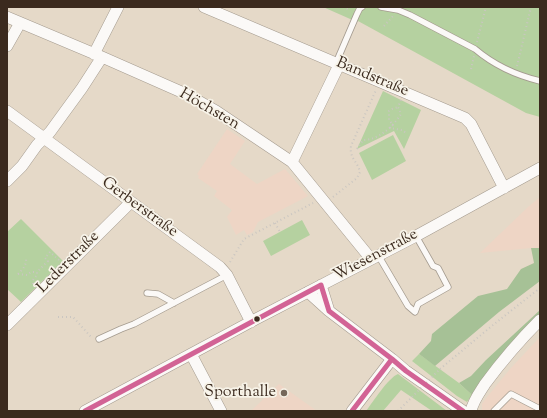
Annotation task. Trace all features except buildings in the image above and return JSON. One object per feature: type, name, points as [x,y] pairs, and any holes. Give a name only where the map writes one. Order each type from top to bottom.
[{"type":"street","points":[[7,181],[22,166],[50,132],[82,88],[98,55],[118,7]]},
{"type":"street","name":"Bandstraße","points":[[204,7],[465,118],[470,124],[504,188]]},
{"type":"street","name":"Höchsten","points":[[7,16],[186,94],[216,111],[292,162],[323,201],[374,257]]},
{"type":"street","points":[[7,46],[20,22]]},
{"type":"street","points":[[292,162],[338,64]]},
{"type":"street","name":"Gerberstraße","points":[[7,111],[220,268],[228,278],[251,322]]},
{"type":"street","name":"Wiesenstraße","points":[[85,411],[190,354],[416,236],[540,168]]},
{"type":"street","name":"Lederstraße","points":[[7,325],[131,202]]},
{"type":"street","points":[[321,285],[329,311]]},
{"type":"street","points":[[308,292],[329,311],[410,374],[463,411]]},
{"type":"street","points":[[471,411],[479,393],[493,373],[515,346],[540,320]]},
{"type":"street","points":[[190,354],[221,411]]},
{"type":"street","points":[[352,411],[392,359]]},
{"type":"lane","points":[[338,64],[357,14],[362,7]]},
{"type":"lane","points":[[381,7],[398,9],[475,49],[498,65],[515,74],[540,81]]},
{"type":"lane","points":[[374,257],[408,306],[415,312],[418,304],[448,288],[438,268],[433,266],[416,236]]},
{"type":"lane","points":[[99,339],[134,324],[174,303],[228,278]]},
{"type":"lane","points":[[147,293],[158,294],[174,303]]},
{"type":"lane","points":[[494,411],[511,394],[540,408]]},
{"type":"path","points":[[471,69],[486,7]]},
{"type":"path","points":[[515,74],[531,7]]},
{"type":"path","points":[[384,26],[398,9]]},
{"type":"path","points":[[228,278],[228,265],[244,239],[323,201],[357,178],[360,172],[359,167],[351,156],[351,146],[379,81]]},
{"type":"path","points":[[393,125],[389,120],[389,111],[398,107],[405,92]]},
{"type":"path","points":[[357,149],[363,140],[370,140],[385,132],[397,121],[401,114],[398,107]]},
{"type":"path","points":[[393,125],[390,128],[402,130],[406,133]]},
{"type":"path","points":[[275,223],[280,232]]},
{"type":"path","points":[[33,280],[37,275],[37,272],[48,261],[45,258],[50,252],[59,260]]},
{"type":"path","points":[[26,257],[24,267],[18,274],[27,275],[30,272],[37,272]]},
{"type":"path","points":[[398,411],[440,369],[493,324],[540,288]]},
{"type":"path","points":[[58,317],[72,317],[92,338],[99,339]]},
{"type":"shaded area","points":[[227,129],[245,141],[230,164],[257,184],[285,169],[308,196],[258,222],[253,232],[247,235],[244,230],[236,235],[227,217],[232,210],[214,196],[217,191],[198,178],[199,176],[197,174]]},
{"type":"shaded area","points":[[540,197],[540,281],[521,269],[534,263],[531,248],[480,253]]},
{"type":"shaded area","points":[[540,337],[540,411],[482,411],[482,404],[487,397],[510,369]]},
{"type":"shaded area","points":[[279,384],[317,411],[251,411]]},
{"type":"green space","points":[[323,7],[540,7],[540,117],[526,113],[358,21],[357,22]]},
{"type":"green space","points":[[383,91],[421,110],[404,149],[394,131],[357,149]]},
{"type":"green space","points":[[393,135],[406,161],[372,180],[359,153]]},
{"type":"green space","points":[[21,219],[63,261],[21,302],[7,289],[7,232]]},
{"type":"green space","points":[[302,220],[310,235],[271,256],[263,241]]},
{"type":"green space","points":[[531,248],[540,248],[540,281],[499,312],[435,366],[419,354],[431,341],[432,334],[478,296],[507,289],[521,269],[534,263]]},
{"type":"green space","points":[[540,310],[540,316],[472,395],[459,383],[471,376]]},
{"type":"green space","points":[[419,354],[459,383],[472,395],[467,402],[412,361]]},
{"type":"green space","points":[[398,374],[447,411],[432,411],[401,390],[383,411],[366,411],[385,385]]},
{"type":"transit line","points":[[85,411],[321,285],[329,311],[406,371],[463,411]]},
{"type":"transit line","points":[[352,411],[392,359]]},
{"type":"place","name":"Sporthalle","points":[[284,393]]}]
